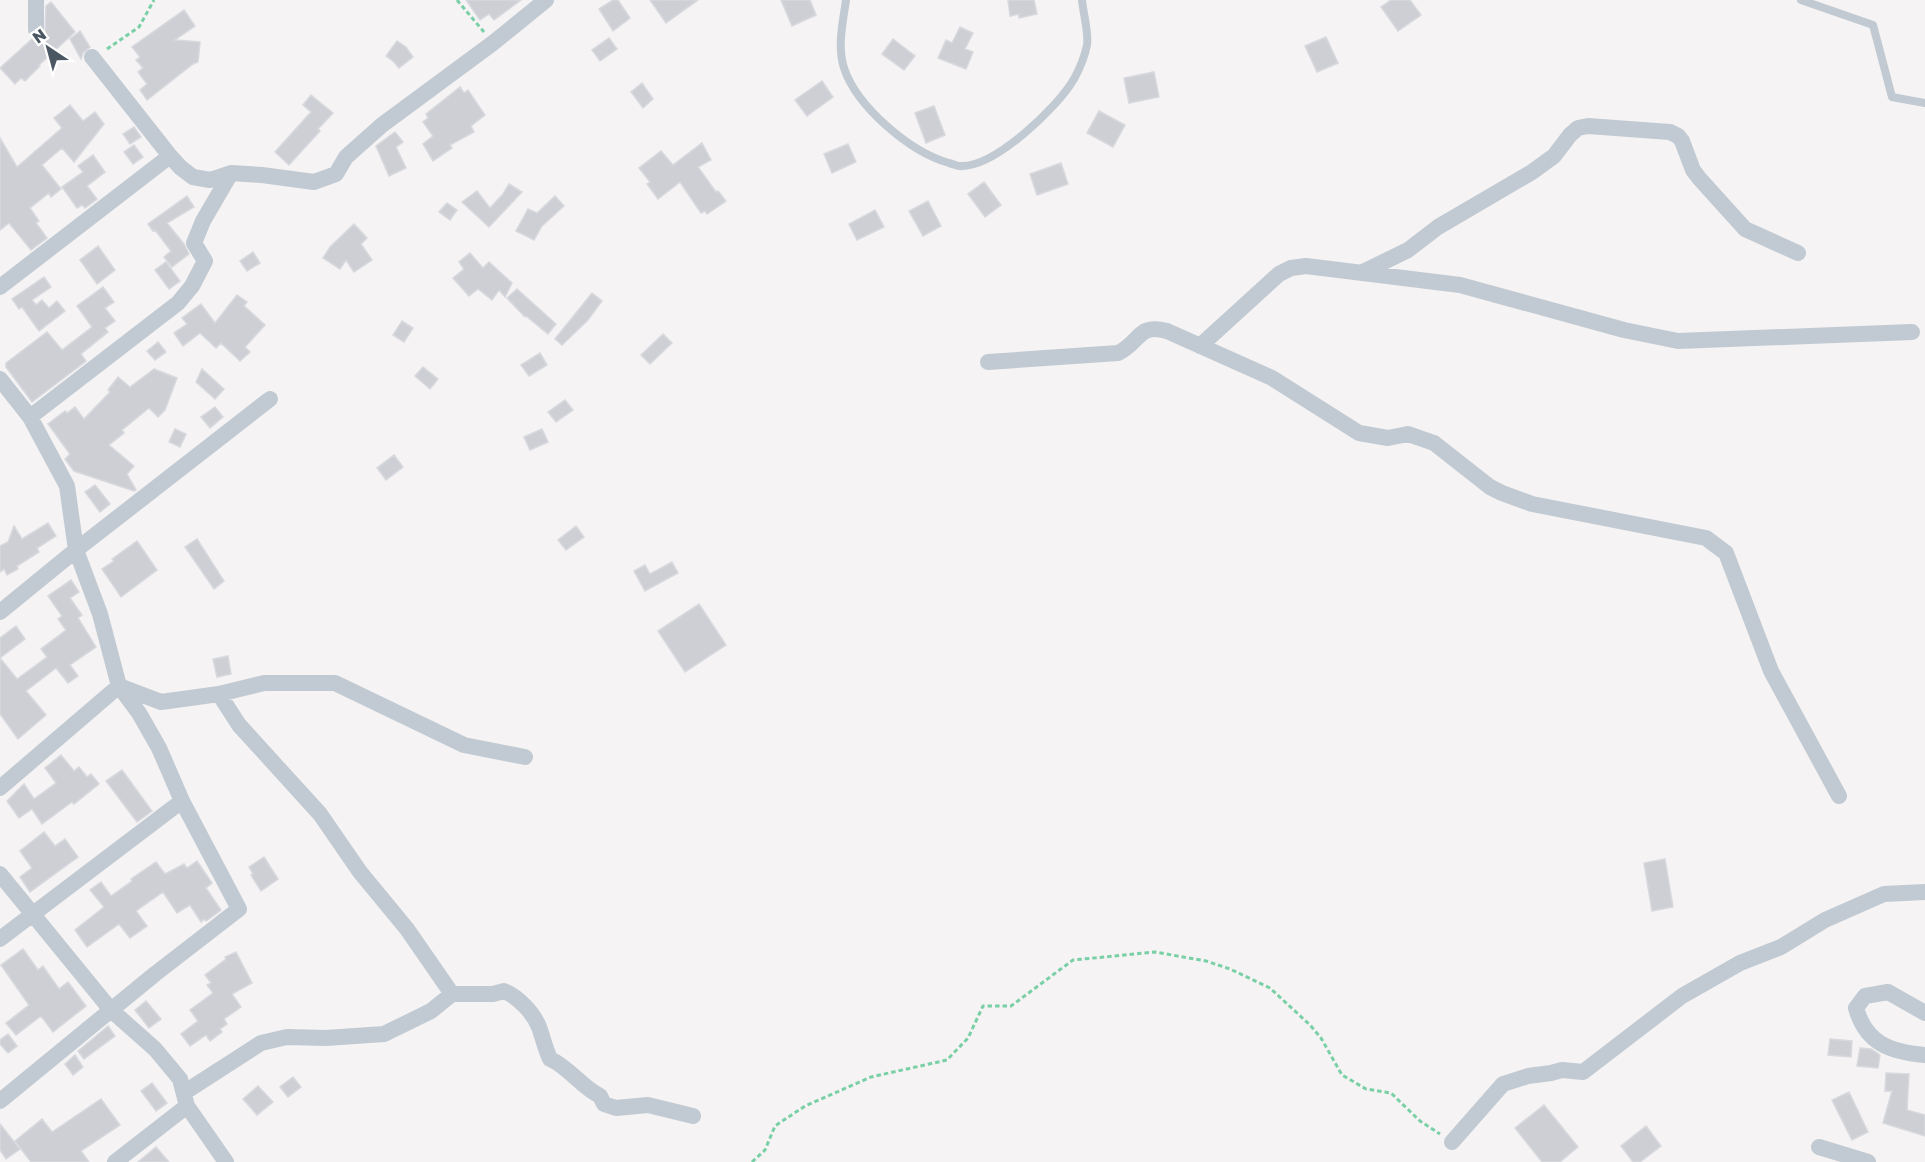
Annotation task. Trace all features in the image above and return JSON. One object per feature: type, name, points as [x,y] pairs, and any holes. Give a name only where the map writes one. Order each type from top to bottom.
[{"type":"street","points":[[36,0],[36,30]]},
{"type":"street","points":[[92,57],[170,156],[193,177],[210,180],[231,173],[314,182],[336,174],[346,157],[382,125],[493,43],[546,0]]},
{"type":"street","points":[[1362,273],[1408,250],[1438,227],[1532,172],[1554,156],[1578,128],[1588,126],[1670,132],[1678,136],[1693,170],[1745,229],[1798,253]]},
{"type":"street","points":[[0,287],[170,156]]},
{"type":"street","points":[[30,417],[178,303],[192,286],[205,261],[194,243],[203,221],[231,173]]},
{"type":"street","points":[[1200,346],[1278,274],[1291,268],[1306,266],[1460,285],[1624,330],[1678,341],[1912,332]]},
{"type":"street","points":[[988,362],[1118,353],[1125,350],[1142,332],[1154,328],[1167,331],[1272,378],[1359,433],[1388,438],[1408,434],[1434,443],[1490,487],[1502,493],[1532,504],[1706,538],[1726,553],[1775,679],[1839,796]]},
{"type":"street","points":[[0,379],[30,417],[67,486],[76,550],[100,614],[119,686],[139,713],[159,748],[182,801],[239,909],[0,1101]]},
{"type":"street","points":[[0,612],[270,399]]},
{"type":"street","points":[[119,686],[161,702],[219,694],[264,683],[335,683],[464,745],[525,757]]},
{"type":"street","points":[[0,788],[119,686]]},
{"type":"street","points":[[219,694],[239,724],[320,814],[360,872],[407,929],[452,994]]},
{"type":"street","points":[[0,939],[182,801]]},
{"type":"street","points":[[0,874],[111,1010],[155,1049],[180,1079],[186,1099],[226,1162]]},
{"type":"street","points":[[1452,1143],[1503,1084],[1528,1076],[1562,1070],[1583,1072],[1682,996],[1740,963],[1781,947],[1825,920],[1884,894],[1925,892]]},
{"type":"street","points":[[115,1162],[186,1099],[261,1043],[287,1037],[326,1038],[384,1034],[431,1011],[452,994],[494,994],[504,990],[515,996],[539,1026],[542,1042],[550,1059],[560,1063],[571,1076],[600,1096],[604,1104],[616,1108],[648,1105],[693,1116]]},
{"type":"street","points":[[1925,1013],[1888,992],[1865,996],[1856,1008],[1861,1024],[1871,1037],[1894,1051],[1925,1055]]},
{"type":"street","points":[[1819,1147],[1868,1162]]},
{"type":"lane","points":[[846,0],[840,40],[844,68],[857,90],[877,118],[902,139],[932,158],[962,166],[993,157],[1021,137],[1050,108],[1074,79],[1088,44],[1082,0]]},
{"type":"lane","points":[[1801,0],[1873,25],[1892,97],[1925,103]]},
{"type":"path","points":[[92,57],[116,44],[139,27],[154,0]]},
{"type":"path","points":[[457,0],[493,43]]},
{"type":"path","points":[[752,1162],[765,1150],[775,1125],[805,1106],[872,1077],[946,1060],[968,1038],[983,1006],[1011,1006],[1073,960],[1155,952],[1206,961],[1230,969],[1270,988],[1321,1038],[1342,1075],[1366,1089],[1392,1093],[1420,1121],[1452,1143]]},
{"type":"building","points":[[466,0],[521,0],[494,20],[489,14],[480,20]]},
{"type":"building","points":[[613,0],[618,0],[630,18],[613,31],[599,9]]},
{"type":"building","points":[[650,0],[698,0],[666,23]]},
{"type":"building","points":[[781,0],[810,0],[816,15],[792,26]]},
{"type":"building","points":[[1008,0],[1034,0],[1037,14],[1019,18],[1019,14],[1010,16]]},
{"type":"building","points":[[1391,0],[1410,0],[1421,15],[1398,31],[1381,7]]},
{"type":"building","points":[[51,2],[75,32],[25,81],[21,78],[15,84],[0,68],[32,39],[41,39],[45,36],[46,6]]},
{"type":"building","points":[[184,10],[195,26],[175,40],[200,42],[198,62],[147,100],[140,90],[147,84],[138,72],[143,68],[136,60],[140,57],[132,47]]},
{"type":"building","points":[[960,27],[973,33],[965,49],[973,52],[966,69],[938,58],[946,40],[952,43]]},
{"type":"building","points":[[80,31],[90,47],[83,53],[81,59],[70,39]]},
{"type":"building","points":[[1326,37],[1338,63],[1317,72],[1305,46]]},
{"type":"building","points":[[609,38],[617,49],[600,61],[592,50]]},
{"type":"building","points":[[893,39],[915,56],[904,70],[882,54]]},
{"type":"building","points":[[397,41],[406,47],[413,57],[399,68],[386,56]]},
{"type":"building","points":[[1154,72],[1159,97],[1129,103],[1124,78]]},
{"type":"building","points":[[822,81],[833,97],[807,116],[795,100]]},
{"type":"building","points":[[642,83],[653,99],[643,108],[631,92]]},
{"type":"building","points":[[460,87],[464,93],[468,90],[485,115],[471,126],[474,132],[450,145],[452,148],[433,161],[423,144],[433,136],[423,122],[428,118],[426,114]]},
{"type":"building","points":[[311,95],[333,113],[289,165],[275,152],[311,112],[303,105]]},
{"type":"building","points":[[70,105],[83,121],[95,112],[104,124],[74,162],[62,148],[42,165],[61,189],[51,197],[49,193],[30,208],[39,221],[36,223],[47,238],[31,250],[9,223],[0,230],[0,138],[17,167],[62,128],[54,118]]},
{"type":"building","points":[[934,106],[945,135],[926,143],[915,113]]},
{"type":"building","points":[[1099,111],[1125,125],[1113,147],[1087,133]]},
{"type":"building","points":[[134,127],[141,137],[130,144],[123,134]]},
{"type":"building","points":[[395,132],[403,142],[396,147],[406,168],[389,176],[376,146]]},
{"type":"building","points":[[702,143],[711,160],[698,167],[716,192],[718,191],[726,201],[707,214],[705,211],[701,213],[680,182],[658,199],[647,184],[650,182],[639,168],[661,151],[673,165]]},
{"type":"building","points":[[848,144],[856,162],[832,173],[824,154]]},
{"type":"building","points":[[134,145],[143,157],[133,164],[124,152]]},
{"type":"building","points":[[93,155],[105,172],[87,186],[97,199],[85,208],[82,205],[77,208],[62,187],[83,172],[78,166]]},
{"type":"building","points":[[1061,163],[1068,184],[1037,195],[1030,174]]},
{"type":"building","points":[[984,182],[1001,205],[985,217],[968,194]]},
{"type":"building","points":[[509,184],[522,192],[489,227],[462,202],[477,191],[490,208]]},
{"type":"building","points":[[187,196],[194,207],[167,223],[189,254],[172,267],[164,257],[171,251],[148,224]]},
{"type":"building","points":[[555,196],[564,206],[542,226],[534,240],[516,231],[528,209],[537,213]]},
{"type":"building","points":[[928,201],[941,226],[923,236],[909,211]]},
{"type":"building","points":[[447,203],[457,210],[450,220],[439,212]]},
{"type":"building","points":[[875,210],[884,227],[857,240],[849,224]]},
{"type":"building","points":[[354,224],[367,238],[361,244],[372,260],[354,272],[346,260],[340,269],[323,258],[330,247]]},
{"type":"building","points":[[98,246],[115,270],[97,284],[80,260]]},
{"type":"building","points":[[253,252],[260,263],[247,271],[240,261]]},
{"type":"building","points":[[470,253],[483,268],[489,262],[512,283],[505,297],[499,290],[492,300],[478,289],[469,296],[453,278],[464,269],[459,262]]},
{"type":"building","points":[[166,262],[180,281],[169,289],[155,270]]},
{"type":"building","points":[[44,277],[51,287],[32,300],[36,305],[42,300],[49,308],[57,301],[65,311],[39,331],[22,307],[19,309],[12,299]]},
{"type":"building","points":[[103,287],[114,302],[105,308],[115,321],[105,328],[108,332],[81,354],[86,361],[32,402],[6,367],[6,363],[47,332],[62,350],[92,327],[77,306]]},
{"type":"building","points":[[517,289],[556,324],[548,334],[525,317],[507,298]]},
{"type":"building","points":[[592,293],[602,301],[588,320],[562,345],[555,339]]},
{"type":"building","points":[[237,295],[247,302],[244,306],[265,325],[245,347],[250,352],[240,361],[221,343],[216,348],[200,333],[183,346],[174,333],[187,324],[182,318],[201,304],[215,323]]},
{"type":"building","points":[[402,321],[413,328],[404,342],[393,335]]},
{"type":"building","points":[[663,334],[672,343],[650,364],[641,355]]},
{"type":"building","points":[[158,342],[166,352],[155,360],[147,351]]},
{"type":"building","points":[[540,353],[547,365],[529,376],[521,365]]},
{"type":"building","points":[[423,367],[438,379],[430,389],[415,376]]},
{"type":"building","points":[[154,369],[177,378],[165,410],[158,417],[149,408],[122,430],[124,433],[109,445],[134,466],[127,474],[136,490],[74,471],[65,459],[70,454],[48,424],[65,411],[67,413],[75,407],[84,419],[110,392],[108,390],[118,377],[130,387]]},
{"type":"building","points":[[202,369],[224,389],[215,399],[196,382]]},
{"type":"building","points":[[565,400],[573,410],[556,422],[548,412]]},
{"type":"building","points":[[215,407],[223,417],[210,428],[201,417]]},
{"type":"building","points":[[175,429],[186,434],[180,447],[169,442]]},
{"type":"building","points":[[542,429],[548,442],[530,450],[524,437]]},
{"type":"building","points":[[394,455],[403,467],[386,480],[377,468]]},
{"type":"building","points":[[95,485],[110,504],[100,512],[85,492]]},
{"type":"building","points":[[48,523],[56,536],[37,548],[39,552],[17,566],[18,569],[7,575],[4,569],[0,572],[0,546],[8,542],[14,526],[22,539]]},
{"type":"building","points":[[576,526],[584,537],[566,550],[558,540]]},
{"type":"building","points":[[197,539],[224,581],[214,589],[185,547]]},
{"type":"building","points":[[137,541],[157,570],[121,597],[102,569]]},
{"type":"building","points":[[672,562],[678,573],[645,591],[634,571],[645,565],[650,574]]},
{"type":"building","points":[[71,580],[79,592],[70,598],[82,615],[78,618],[96,647],[70,665],[78,676],[68,683],[56,668],[26,691],[46,715],[18,739],[0,714],[0,658],[17,679],[47,657],[41,649],[66,630],[58,619],[62,616],[48,596]]},
{"type":"building","points":[[699,604],[726,645],[685,672],[658,631]]},
{"type":"building","points":[[16,626],[25,639],[0,658],[0,638]]},
{"type":"building","points":[[228,656],[231,674],[217,677],[213,659]]},
{"type":"building","points":[[61,755],[74,771],[79,767],[87,777],[91,774],[99,784],[74,804],[72,802],[42,824],[32,809],[19,818],[7,801],[24,784],[34,799],[56,783],[45,768]]},
{"type":"building","points":[[122,770],[152,811],[137,822],[106,781]]},
{"type":"building","points":[[44,832],[55,846],[65,839],[78,857],[30,892],[20,877],[32,868],[20,851]]},
{"type":"building","points":[[264,857],[278,879],[261,891],[249,867]]},
{"type":"building","points":[[1665,859],[1673,907],[1652,911],[1644,863]]},
{"type":"building","points":[[197,861],[212,883],[206,888],[221,910],[206,921],[204,919],[201,922],[190,905],[177,913],[163,892],[136,911],[147,926],[130,938],[119,924],[87,947],[75,930],[104,907],[90,890],[101,882],[111,896],[156,862],[165,874],[184,864],[187,868]]},
{"type":"building","points":[[23,949],[38,970],[43,966],[59,989],[68,982],[86,1006],[53,1032],[41,1016],[16,1035],[6,1023],[29,1005],[1,965]]},
{"type":"building","points":[[236,952],[252,983],[232,994],[241,1007],[224,1019],[227,1024],[220,1029],[222,1032],[210,1041],[206,1035],[190,1046],[181,1034],[198,1021],[190,1010],[213,993],[207,985],[211,983],[205,975],[226,959],[225,957]]},
{"type":"building","points":[[146,1001],[161,1019],[149,1028],[135,1010]]},
{"type":"building","points":[[108,1026],[115,1036],[84,1059],[78,1051]]},
{"type":"building","points":[[8,1034],[17,1046],[8,1053],[0,1044],[0,1040]]},
{"type":"building","points":[[1830,1039],[1852,1041],[1851,1057],[1828,1055]]},
{"type":"building","points":[[1860,1048],[1871,1049],[1880,1055],[1878,1068],[1857,1066]]},
{"type":"building","points":[[75,1055],[83,1067],[73,1075],[65,1064]]},
{"type":"building","points":[[1886,1073],[1909,1074],[1907,1110],[1925,1115],[1925,1136],[1883,1123],[1892,1091],[1885,1091]]},
{"type":"building","points":[[293,1077],[301,1087],[288,1097],[280,1087]]},
{"type":"building","points":[[152,1083],[167,1103],[156,1111],[141,1091]]},
{"type":"building","points":[[258,1086],[273,1102],[257,1115],[243,1099]]},
{"type":"building","points":[[1849,1092],[1868,1132],[1852,1140],[1832,1100]]},
{"type":"building","points":[[101,1099],[120,1125],[81,1151],[89,1162],[31,1162],[15,1141],[42,1119],[52,1132]]},
{"type":"building","points":[[1544,1105],[1578,1147],[1560,1162],[1542,1162],[1515,1128]]},
{"type":"building","points":[[0,1124],[20,1149],[6,1159],[0,1150]]},
{"type":"building","points":[[1646,1126],[1661,1146],[1640,1162],[1633,1162],[1621,1146]]},
{"type":"building","points":[[156,1147],[169,1162],[138,1162]]}]
